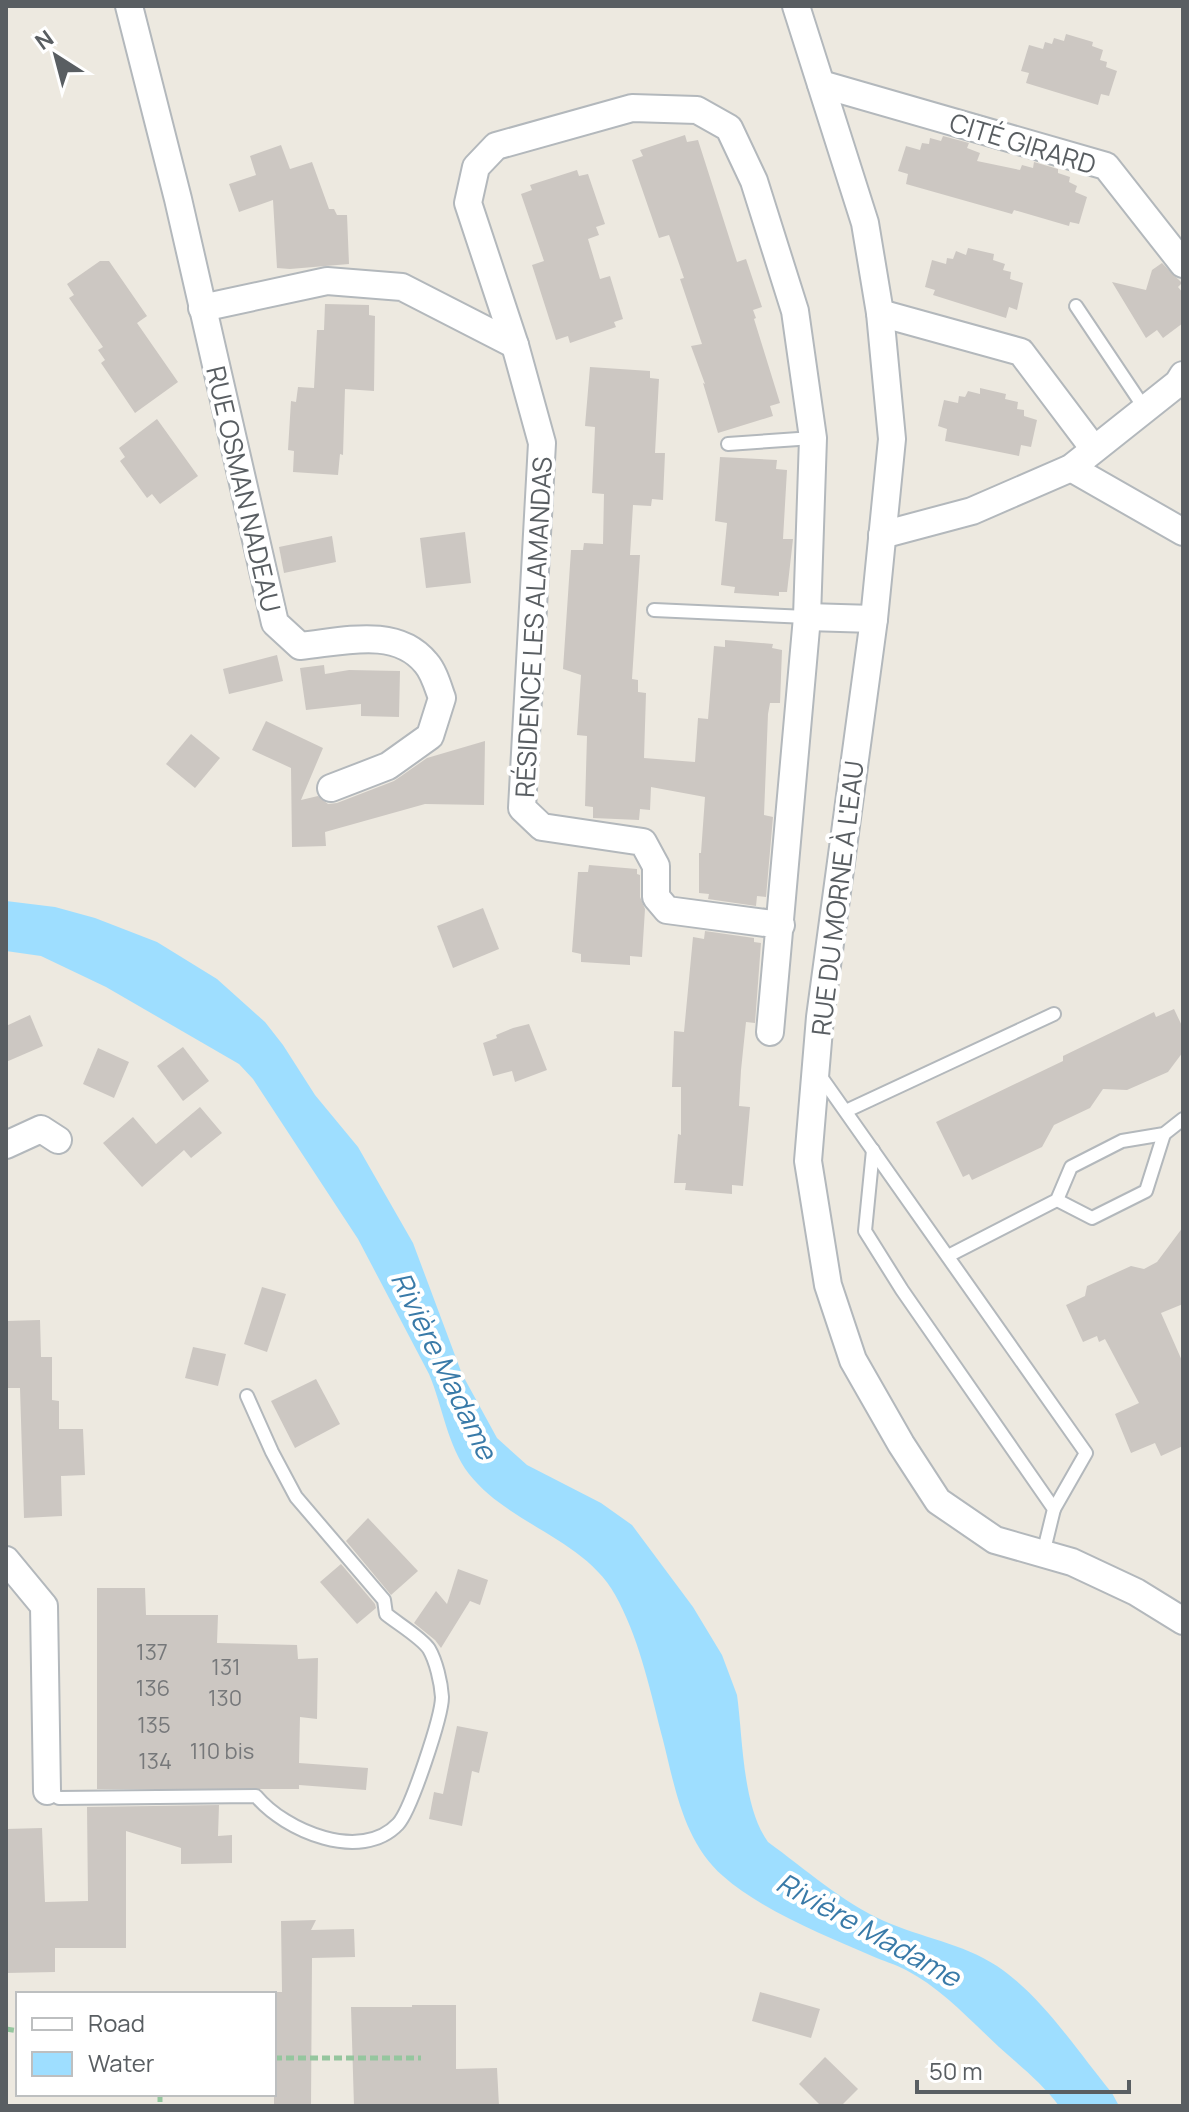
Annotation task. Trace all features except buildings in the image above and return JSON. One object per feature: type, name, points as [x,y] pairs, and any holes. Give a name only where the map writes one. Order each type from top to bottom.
[{"type":"street","name":"RUE OSMAN NADEAU","points":[[129,6],[178,199],[275,623],[300,646],[384,638],[413,650],[428,665],[442,698],[430,736],[388,766],[331,788]]},
{"type":"street","name":"RUE DU MORNE À L'EAU","points":[[796,6],[865,223],[880,313],[892,439],[874,619],[820,1017],[808,1161],[828,1285],[853,1360],[938,1501],[995,1540],[1072,1562],[1136,1592],[1183,1621]]},
{"type":"street","name":"CITÉ GIRARD","points":[[821,84],[1106,166],[1183,264]]},
{"type":"street","name":"RÉSIDENCE LES ALAMANDAS","points":[[770,1032],[781,925],[807,617],[813,438],[795,311],[754,181],[729,128],[697,110],[632,108],[496,146],[476,167],[468,203],[515,345],[542,443],[522,808],[542,827],[643,842],[656,866],[656,897],[667,910],[781,925]]},
{"type":"street","points":[[202,308],[327,281],[402,287],[515,345]]},
{"type":"street","points":[[880,313],[1021,352],[1094,449]]},
{"type":"street","points":[[882,535],[972,511],[1071,468],[1178,383],[1183,375]]},
{"type":"street","points":[[1071,468],[1183,532]]},
{"type":"street","points":[[807,617],[874,619]]},
{"type":"street","points":[[6,1145],[41,1129],[58,1140]]},
{"type":"street","points":[[6,1560],[44,1606],[47,1791]]},
{"type":"lane","points":[[1076,306],[1145,409]]},
{"type":"lane","points":[[728,444],[813,438]]},
{"type":"lane","points":[[654,610],[807,617]]},
{"type":"lane","points":[[846,1111],[1054,1014]]},
{"type":"lane","points":[[816,1069],[1086,1453],[1054,1509],[1043,1554]]},
{"type":"lane","points":[[948,1256],[1057,1200],[1071,1167],[1122,1141],[1164,1134],[1183,1119]]},
{"type":"lane","points":[[1057,1200],[1092,1218],[1146,1191],[1164,1134]]},
{"type":"lane","points":[[873,1150],[865,1231],[902,1290],[1054,1509]]},
{"type":"lane","points":[[47,1791],[59,1798],[256,1796],[269,1812],[305,1832],[366,1842],[382,1837],[400,1823],[409,1805],[442,1699],[439,1677],[429,1648],[386,1614],[384,1600],[296,1497],[247,1396]]},
{"type":"path","points":[[276,2058],[421,2058]]},
{"type":"water","name":"Rivière Madame","points":[[6,901],[55,907],[95,918],[157,942],[217,979],[265,1022],[315,1095],[358,1147],[413,1243],[462,1374],[497,1438],[527,1465],[601,1503],[632,1525],[693,1607],[722,1655],[737,1695],[748,1791],[759,1827],[768,1842],[868,1913],[984,1958],[1013,1978],[1059,2025],[1119,2106],[1059,2106],[1046,2090],[955,2005],[919,1977],[775,1911],[738,1888],[710,1862],[690,1831],[683,1813],[645,1670],[619,1602],[606,1581],[589,1563],[506,1508],[469,1474],[450,1438],[429,1374],[358,1239],[253,1079],[239,1064],[106,987],[41,956],[6,951]]}]
